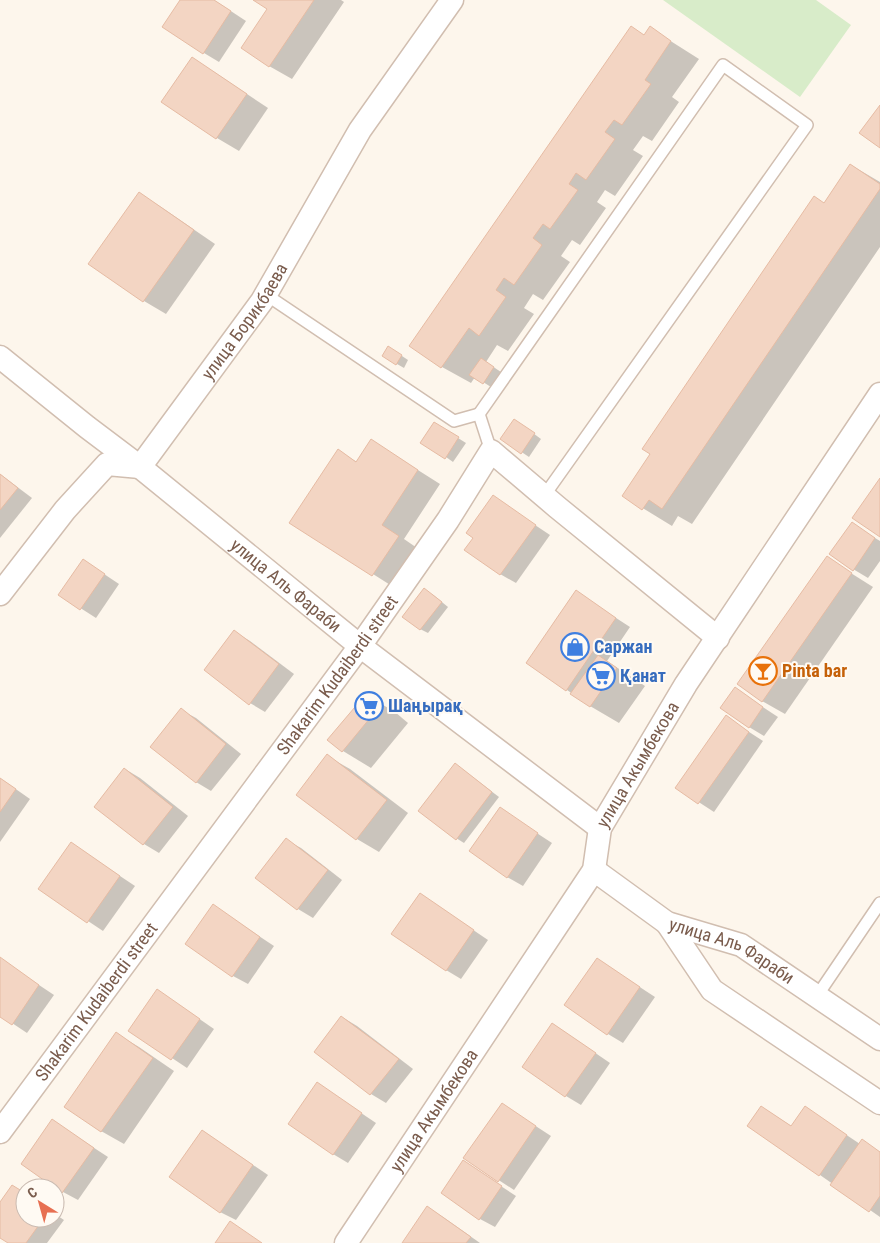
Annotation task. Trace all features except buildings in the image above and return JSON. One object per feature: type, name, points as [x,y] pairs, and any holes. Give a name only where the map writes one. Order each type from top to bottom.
[{"type":"street","name":"улица Борикбаева","points":[[140,467],[265,294],[360,130],[452,0]]},
{"type":"street","name":"улица Аль Фараби","points":[[0,357],[140,467],[360,646],[600,828]]},
{"type":"street","name":"улица Акымбекова","points":[[346,1243],[594,870],[600,828],[686,684],[880,394]]},
{"type":"street","points":[[492,451],[544,496],[718,638]]},
{"type":"street","name":"Shakarim Kudaiberdi street","points":[[0,1132],[360,646],[448,520],[492,451]]},
{"type":"street","points":[[0,594],[65,510],[107,464],[140,467]]},
{"type":"street","points":[[594,870],[667,923]]},
{"type":"street","name":"улица Аль Фараби","points":[[667,923],[741,944],[880,1039]]},
{"type":"street","name":"улица Аль Фараби","points":[[667,923],[712,990],[880,1103]]},
{"type":"lane","points":[[265,294],[454,421],[479,414],[723,65],[807,125],[544,496]]},
{"type":"lane","points":[[479,414],[492,451]]},
{"type":"lane","points":[[817,996],[880,903]]},
{"type":"green space","points":[[663,0],[816,0],[851,25],[800,97]]},
{"type":"place","name":"Саржан","points":[[575,647]]},
{"type":"place","name":"Pinta bar","points":[[763,671]]},
{"type":"place","name":"Қанат","points":[[601,676]]},
{"type":"place","name":"Шаңырақ","points":[[369,706]]}]
